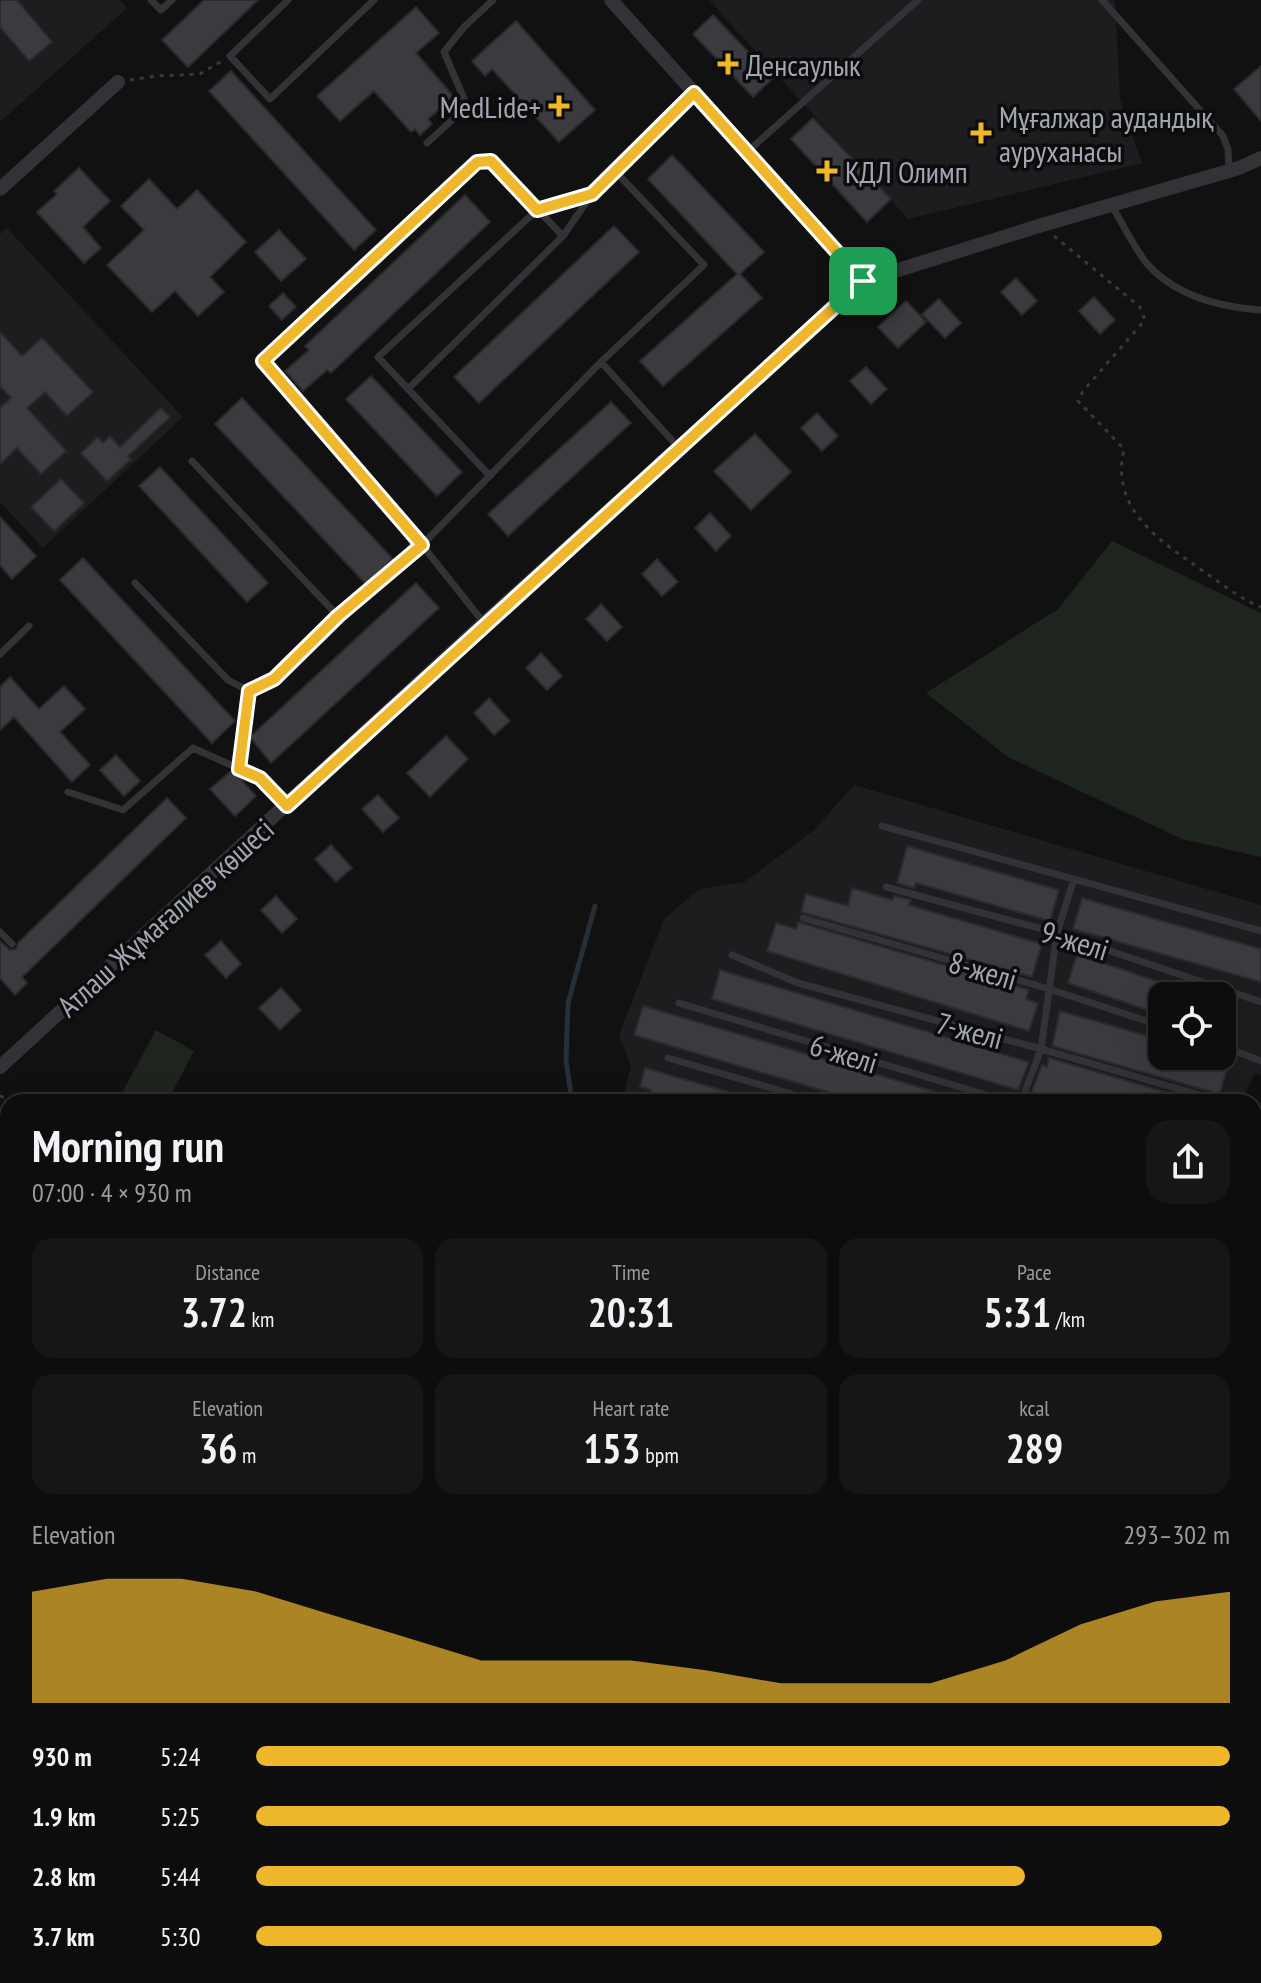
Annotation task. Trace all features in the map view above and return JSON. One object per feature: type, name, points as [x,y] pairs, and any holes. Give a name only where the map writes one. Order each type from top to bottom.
[{"type":"street","points":[[611,0],[863,281],[1229,171],[1261,158]]},
{"type":"street","points":[[0,189],[118,82]]},
{"type":"street","name":"Атлаш Жұмағалиев көшесі","points":[[0,1067],[863,281]]},
{"type":"lane","points":[[151,0],[161,10],[172,0]]},
{"type":"lane","points":[[288,0],[230,56],[270,99],[374,0]]},
{"type":"lane","points":[[427,143],[462,111],[465,101],[444,52],[464,27],[493,0]]},
{"type":"lane","points":[[747,152],[918,0]]},
{"type":"lane","points":[[1102,0],[1223,136],[1228,149],[1229,171]]},
{"type":"lane","points":[[408,389],[563,236],[592,194],[694,93]]},
{"type":"lane","points":[[484,623],[422,545],[263,361],[477,162],[491,161],[563,236]]},
{"type":"lane","points":[[249,691],[274,679],[338,616],[422,545],[601,362],[704,265],[614,170]]},
{"type":"lane","points":[[490,476],[378,357],[537,210],[592,194]]},
{"type":"lane","points":[[1112,206],[1144,259],[1167,283],[1225,307],[1261,310]]},
{"type":"lane","points":[[601,362],[679,448]]},
{"type":"lane","points":[[192,461],[338,616]]},
{"type":"lane","points":[[135,583],[228,680],[249,691]]},
{"type":"lane","points":[[0,654],[29,626]]},
{"type":"lane","points":[[239,769],[249,691]]},
{"type":"lane","points":[[68,792],[123,810],[193,748],[260,778],[287,806]]},
{"type":"lane","points":[[882,826],[1261,931]]},
{"type":"lane","points":[[1024,1094],[1041,1049],[1057,933],[1074,879]]},
{"type":"lane","name":"9-желі","points":[[886,887],[1057,933],[1261,1002]]},
{"type":"lane","name":"8-желі","points":[[803,918],[1049,989],[1148,1021]]},
{"type":"lane","points":[[0,932],[12,944]]},
{"type":"lane","name":"7-желі","points":[[732,955],[798,983],[1196,1094]]},
{"type":"lane","name":"6-желі","points":[[679,1003],[983,1094]]},
{"type":"lane","points":[[1236,1051],[1261,1061]]},
{"type":"lane","points":[[668,1058],[792,1094]]},
{"type":"path","points":[[118,82],[200,74],[230,56]]},
{"type":"path","points":[[1042,225],[1140,307],[1145,320],[1083,391],[1078,401],[1124,449],[1119,470],[1123,490],[1141,521],[1160,541],[1241,599],[1261,607]]},
{"type":"shaded area","points":[[0,0],[120,0],[127,8],[0,122]]},
{"type":"shaded area","name":"Мұғалжар аудандық ауруханасы","points":[[709,0],[1115,0],[1120,99],[1142,163],[908,219]]},
{"type":"shaded area","points":[[7,228],[183,417],[43,548],[0,502],[0,234]]},
{"type":"shaded area","points":[[1112,541],[1261,613],[1261,857],[1182,839],[1008,757],[926,693],[1058,609]]},
{"type":"shaded area","points":[[854,785],[1261,905],[1261,1075],[1255,1073],[1245,1094],[624,1094],[631,1066],[619,1035],[664,919],[699,889],[744,882],[814,830]]},
{"type":"shaded area","points":[[156,1030],[194,1051],[171,1094],[121,1094]]},
{"type":"building","points":[[0,0],[17,0],[52,42],[29,61],[0,27]]},
{"type":"building","points":[[204,0],[258,0],[188,67],[162,40]]},
{"type":"building","points":[[416,7],[439,33],[416,53],[454,97],[428,119],[432,124],[420,135],[415,129],[411,132],[374,91],[340,121],[317,96]]},
{"type":"building","points":[[713,15],[773,78],[753,97],[693,34]]},
{"type":"building","points":[[516,21],[595,110],[559,142],[492,69],[485,76],[472,61]]},
{"type":"building","points":[[1261,66],[1261,121],[1234,89]]},
{"type":"building","points":[[231,71],[376,230],[354,250],[209,91]]},
{"type":"building","points":[[813,118],[891,199],[867,222],[791,139]]},
{"type":"building","points":[[672,155],[764,252],[740,274],[762,298],[663,386],[640,361],[737,274],[648,179]]},
{"type":"building","points":[[79,168],[110,201],[83,227],[101,248],[84,263],[37,212]]},
{"type":"building","points":[[149,179],[177,209],[197,190],[246,242],[210,277],[224,292],[198,316],[175,291],[152,312],[107,265],[144,230],[121,206]]},
{"type":"building","points":[[465,195],[490,222],[331,373],[327,370],[303,391],[285,371],[309,350],[305,346]]},
{"type":"building","points":[[614,226],[639,252],[479,403],[454,377]]},
{"type":"building","points":[[279,230],[306,259],[281,281],[255,252]]},
{"type":"building","points":[[1016,278],[1037,301],[1022,315],[1001,292]]},
{"type":"building","points":[[283,293],[296,307],[282,320],[269,306]]},
{"type":"building","points":[[1094,297],[1115,320],[1100,334],[1079,311]]},
{"type":"building","points":[[939,299],[961,323],[945,338],[922,314]]},
{"type":"building","points":[[906,301],[926,322],[898,348],[878,327]]},
{"type":"building","points":[[0,332],[22,356],[42,338],[93,392],[67,416],[45,392],[27,408],[66,451],[41,474],[17,448],[0,464],[0,408],[11,398],[0,386]]},
{"type":"building","points":[[866,367],[887,389],[871,404],[850,381]]},
{"type":"building","points":[[371,376],[462,472],[437,496],[346,399]]},
{"type":"building","points":[[242,398],[393,559],[366,584],[215,424]]},
{"type":"building","points":[[611,402],[631,423],[508,536],[488,514]]},
{"type":"building","points":[[161,408],[170,417],[128,456],[131,459],[107,481],[81,453],[98,437],[103,443],[110,436],[120,447]]},
{"type":"building","points":[[817,413],[838,436],[822,451],[801,428]]},
{"type":"building","points":[[755,434],[791,472],[751,510],[714,471]]},
{"type":"building","points":[[160,467],[268,583],[247,602],[139,486]]},
{"type":"building","points":[[61,479],[84,503],[54,531],[31,507]]},
{"type":"building","points":[[710,513],[731,536],[716,551],[695,528]]},
{"type":"building","points":[[0,517],[36,556],[12,579],[0,565]]},
{"type":"building","points":[[83,558],[235,721],[212,743],[60,580]]},
{"type":"building","points":[[657,559],[678,582],[662,596],[642,574]]},
{"type":"building","points":[[416,583],[439,608],[271,763],[250,737]]},
{"type":"building","points":[[601,604],[622,627],[607,641],[586,619]]},
{"type":"building","points":[[541,653],[562,676],[547,690],[526,668]]},
{"type":"building","points":[[10,677],[39,709],[64,686],[85,709],[60,732],[90,765],[72,782],[14,717],[0,730],[0,687]]},
{"type":"building","points":[[489,698],[510,721],[494,735],[474,713]]},
{"type":"building","points":[[446,736],[468,759],[430,797],[407,773]]},
{"type":"building","points":[[116,755],[140,781],[124,796],[100,770]]},
{"type":"building","points":[[230,772],[237,775],[256,796],[235,816],[210,789]]},
{"type":"building","points":[[378,795],[399,818],[383,832],[362,809]]},
{"type":"building","points":[[167,798],[186,818],[22,977],[27,983],[15,995],[0,978],[0,941],[10,950],[16,949],[18,943]]},
{"type":"building","points":[[331,845],[352,868],[336,882],[315,859]]},
{"type":"building","points":[[907,846],[1059,890],[1050,921],[916,883],[914,888],[897,883]]},
{"type":"building","points":[[852,888],[892,900],[894,896],[911,900],[909,905],[1042,944],[1032,977],[801,912],[806,894],[848,906]]},
{"type":"building","points":[[276,896],[297,919],[282,933],[261,910]]},
{"type":"building","points":[[1082,898],[1261,949],[1261,982],[1073,929]]},
{"type":"building","points":[[798,922],[1029,990],[1026,999],[1038,1003],[1029,1031],[767,951],[776,923],[796,929]]},
{"type":"building","points":[[221,941],[241,964],[226,978],[205,955]]},
{"type":"building","points":[[1077,954],[1159,982],[1148,982],[1148,1010],[1068,983]]},
{"type":"building","points":[[720,970],[1029,1062],[1018,1090],[712,999]]},
{"type":"building","points":[[281,988],[301,1010],[280,1030],[259,1008]]},
{"type":"building","points":[[643,1006],[943,1094],[835,1094],[634,1035]]},
{"type":"building","points":[[1060,1011],[1148,1036],[1148,1070],[1227,1070],[1219,1094],[1052,1046]]},
{"type":"building","points":[[1049,1058],[1173,1094],[1031,1094],[1042,1065],[1047,1067]]},
{"type":"building","points":[[645,1068],[736,1094],[650,1094],[651,1090],[640,1087]]},
{"type":"waterway","points":[[571,1094],[566,1060],[568,1003],[595,906]]},
{"type":"place","name":"Денсаулык","points":[[728,64]]},
{"type":"place","name":"MedLide+","points":[[559,106]]},
{"type":"place","name":"Мұғалжар аудандық ауруханасы","points":[[981,133]]},
{"type":"place","name":"КДЛ Олимп","points":[[827,171]]},
{"type":"route","points":[[694,93],[863,281],[484,623],[287,806],[260,778],[239,769],[249,691],[274,679],[338,616],[422,545],[263,361],[477,162],[491,161],[537,210],[592,194],[694,93]]}]
